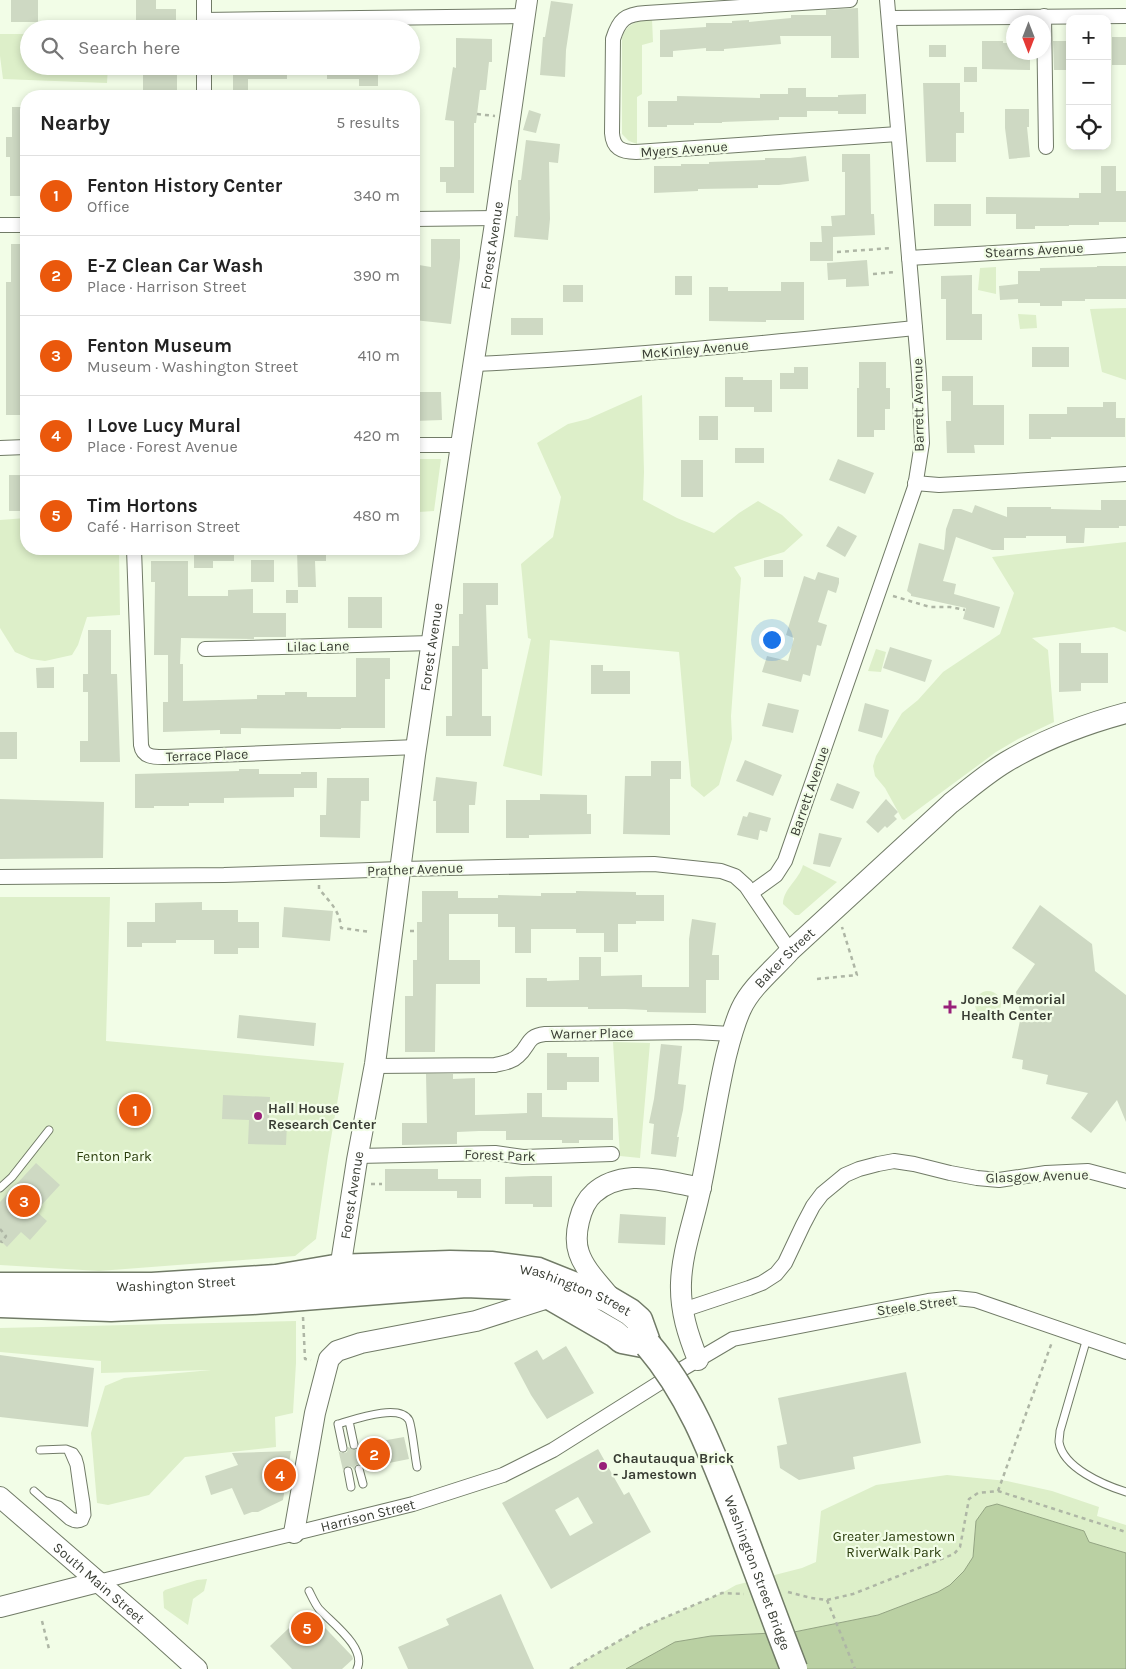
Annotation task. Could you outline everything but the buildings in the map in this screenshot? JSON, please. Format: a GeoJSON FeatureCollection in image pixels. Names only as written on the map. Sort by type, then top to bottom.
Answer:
{"type":"FeatureCollection","features":[{"type":"Feature","properties":{"kind":"highway","name":"Washington Street"},"geometry":{"type":"LineString","coordinates":[[0,1286],[162,1286],[276,1278],[339,1268],[450,1264],[490,1265],[538,1271],[615,1303],[639,1320],[648,1344],[622,1340],[615,1334],[551,1297],[512,1286],[466,1284],[195,1304],[111,1308],[0,1304]]}},
{"type":"Feature","properties":{"kind":"highway","name":"Washington Street Bridge"},"geometry":{"type":"LineString","coordinates":[[648,1344],[664,1363],[688,1402],[711,1450],[794,1669]]}},
{"type":"Feature","properties":{"kind":"street"},"geometry":{"type":"LineString","coordinates":[[204,0],[204,20]]}},
{"type":"Feature","properties":{"kind":"street","name":"Myers Avenue"},"geometry":{"type":"LineString","coordinates":[[850,0],[636,14],[627,17],[615,31],[613,39],[613,139],[615,146],[622,150],[636,152],[898,134]]}},
{"type":"Feature","properties":{"kind":"street","name":"Barrett Avenue"},"geometry":{"type":"LineString","coordinates":[[751,893],[776,875],[785,861],[915,483],[922,443],[920,374],[888,0]]}},
{"type":"Feature","properties":{"kind":"street"},"geometry":{"type":"LineString","coordinates":[[284,20],[526,8]]}},
{"type":"Feature","properties":{"kind":"street","name":"Forest Avenue"},"geometry":{"type":"LineString","coordinates":[[338,1294],[339,1268],[344,1250],[374,1066],[416,747],[526,8]]}},
{"type":"Feature","properties":{"kind":"street"},"geometry":{"type":"LineString","coordinates":[[889,18],[1006,16]]}},
{"type":"Feature","properties":{"kind":"street"},"geometry":{"type":"LineString","coordinates":[[1051,16],[1126,16]]}},
{"type":"Feature","properties":{"kind":"street"},"geometry":{"type":"LineString","coordinates":[[1045,60],[1046,147]]}},
{"type":"Feature","properties":{"kind":"street"},"geometry":{"type":"LineString","coordinates":[[204,75],[204,90]]}},
{"type":"Feature","properties":{"kind":"street"},"geometry":{"type":"LineString","coordinates":[[420,219],[496,218]]}},
{"type":"Feature","properties":{"kind":"street"},"geometry":{"type":"LineString","coordinates":[[0,225],[20,225]]}},
{"type":"Feature","properties":{"kind":"street","name":"Stearns Avenue"},"geometry":{"type":"LineString","coordinates":[[910,265],[942,256],[1126,245]]}},
{"type":"Feature","properties":{"kind":"street","name":"McKinley Avenue"},"geometry":{"type":"LineString","coordinates":[[474,364],[607,357],[754,345],[915,328]]}},
{"type":"Feature","properties":{"kind":"street"},"geometry":{"type":"LineString","coordinates":[[420,445],[461,445]]}},
{"type":"Feature","properties":{"kind":"street"},"geometry":{"type":"LineString","coordinates":[[0,448],[20,447]]}},
{"type":"Feature","properties":{"kind":"street"},"geometry":{"type":"LineString","coordinates":[[915,483],[996,482],[1126,474]]}},
{"type":"Feature","properties":{"kind":"street","name":"Terrace Place"},"geometry":{"type":"LineString","coordinates":[[134,555],[141,745],[145,755],[150,757],[166,757],[416,747]]}},
{"type":"Feature","properties":{"kind":"street","name":"Lilac Lane"},"geometry":{"type":"LineString","coordinates":[[205,649],[432,643]]}},
{"type":"Feature","properties":{"kind":"street","name":"Baker Street"},"geometry":{"type":"LineString","coordinates":[[703,1358],[689,1339],[683,1318],[681,1282],[690,1231],[701,1188],[721,1078],[732,1034],[742,1007],[765,977],[790,951],[951,803],[978,781],[1031,748],[1096,721],[1126,713]]}},
{"type":"Feature","properties":{"kind":"street","name":"Prather Avenue"},"geometry":{"type":"LineString","coordinates":[[0,877],[224,875],[654,864],[721,871],[735,876],[746,886],[790,951]]}},
{"type":"Feature","properties":{"kind":"street","name":"Warner Place"},"geometry":{"type":"LineString","coordinates":[[374,1066],[495,1065],[508,1062],[517,1057],[531,1039],[545,1034],[694,1032],[732,1034]]}},
{"type":"Feature","properties":{"kind":"street","name":"Forest Park"},"geometry":{"type":"LineString","coordinates":[[358,1156],[495,1153],[534,1157],[612,1154]]}},
{"type":"Feature","properties":{"kind":"street","name":"Glasgow Avenue"},"geometry":{"type":"LineString","coordinates":[[682,1310],[749,1288],[762,1283],[776,1274],[785,1263],[813,1206],[822,1194],[844,1175],[859,1169],[894,1162],[914,1164],[976,1178],[999,1180],[1046,1173],[1088,1171],[1126,1181]]}},
{"type":"Feature","properties":{"kind":"street"},"geometry":{"type":"LineString","coordinates":[[615,1303],[585,1265],[578,1249],[578,1220],[592,1194],[620,1180],[640,1178],[701,1188]]}},
{"type":"Feature","properties":{"kind":"street"},"geometry":{"type":"LineString","coordinates":[[294,1533],[315,1413],[329,1359],[337,1351],[361,1343],[476,1320],[551,1297]]}},
{"type":"Feature","properties":{"kind":"street","name":"Steele Street"},"geometry":{"type":"LineString","coordinates":[[703,1358],[733,1339],[928,1301],[956,1298],[975,1300],[1126,1352]]}},
{"type":"Feature","properties":{"kind":"street","name":"Harrison Street"},"geometry":{"type":"LineString","coordinates":[[0,1608],[413,1504],[503,1475],[553,1450],[672,1375],[703,1358]]}},
{"type":"Feature","properties":{"kind":"street","name":"South Main Street"},"geometry":{"type":"LineString","coordinates":[[0,1497],[148,1624],[197,1669]]}},
{"type":"Feature","properties":{"kind":"lane"},"geometry":{"type":"LineString","coordinates":[[0,1188],[12,1177],[49,1130]]}},
{"type":"Feature","properties":{"kind":"lane"},"geometry":{"type":"LineString","coordinates":[[1088,1338],[1060,1430],[1059,1444],[1071,1463],[1095,1479],[1126,1492]]}},
{"type":"Feature","properties":{"kind":"lane"},"geometry":{"type":"LineString","coordinates":[[343,1448],[338,1424],[386,1412],[403,1415],[409,1421],[417,1467]]}},
{"type":"Feature","properties":{"kind":"lane"},"geometry":{"type":"LineString","coordinates":[[349,1421],[354,1445]]}},
{"type":"Feature","properties":{"kind":"lane"},"geometry":{"type":"LineString","coordinates":[[34,1491],[72,1524],[84,1522],[87,1515],[80,1465],[74,1452],[66,1449],[40,1450]]}},
{"type":"Feature","properties":{"kind":"lane"},"geometry":{"type":"LineString","coordinates":[[359,1469],[363,1484]]}},
{"type":"Feature","properties":{"kind":"lane"},"geometry":{"type":"LineString","coordinates":[[348,1471],[351,1487]]}},
{"type":"Feature","properties":{"kind":"lane"},"geometry":{"type":"LineString","coordinates":[[309,1591],[318,1607],[354,1645],[359,1654],[359,1667],[357,1669]]}},
{"type":"Feature","properties":{"kind":"path"},"geometry":{"type":"LineString","coordinates":[[477,114],[496,116]]}},
{"type":"Feature","properties":{"kind":"path"},"geometry":{"type":"LineString","coordinates":[[837,252],[892,248]]}},
{"type":"Feature","properties":{"kind":"path"},"geometry":{"type":"LineString","coordinates":[[873,274],[910,265]]}},
{"type":"Feature","properties":{"kind":"path"},"geometry":{"type":"LineString","coordinates":[[892,595],[930,607],[950,607],[965,610]]}},
{"type":"Feature","properties":{"kind":"path"},"geometry":{"type":"LineString","coordinates":[[319,885],[319,889],[340,914],[341,928],[372,932]]}},
{"type":"Feature","properties":{"kind":"path"},"geometry":{"type":"LineString","coordinates":[[817,979],[857,975],[840,923]]}},
{"type":"Feature","properties":{"kind":"path"},"geometry":{"type":"LineString","coordinates":[[0,1229],[6,1236],[2,1242],[0,1240]]}},
{"type":"Feature","properties":{"kind":"path"},"geometry":{"type":"LineString","coordinates":[[303,1316],[305,1358]]}},
{"type":"Feature","properties":{"kind":"path"},"geometry":{"type":"LineString","coordinates":[[998,1491],[1057,1327]]}},
{"type":"Feature","properties":{"kind":"path"},"geometry":{"type":"LineString","coordinates":[[784,1591],[827,1600],[853,1594],[954,1554],[960,1548],[969,1499],[978,1493],[998,1491],[1126,1532]]}},
{"type":"Feature","properties":{"kind":"path"},"geometry":{"type":"LineString","coordinates":[[570,1669],[643,1627],[722,1593],[741,1595]]}},
{"type":"Feature","properties":{"kind":"path"},"geometry":{"type":"LineString","coordinates":[[827,1600],[855,1669]]}},
{"type":"Feature","properties":{"kind":"path"},"geometry":{"type":"LineString","coordinates":[[42,1622],[49,1649]]}},
{"type":"Feature","properties":{"kind":"green space"},"geometry":{"type":"Polygon","coordinates":[[[652,19],[653,42],[642,45],[642,94],[637,97],[637,144],[629,141],[622,134],[622,38],[627,29],[633,24],[652,19]]]}},
{"type":"Feature","properties":{"kind":"green space"},"geometry":{"type":"Polygon","coordinates":[[[0,34],[20,34],[20,75],[107,75],[107,83],[3,79],[0,34]]]}},
{"type":"Feature","properties":{"kind":"green space"},"geometry":{"type":"Polygon","coordinates":[[[996,267],[996,294],[978,290],[980,268],[996,267]]]}},
{"type":"Feature","properties":{"kind":"green space"},"geometry":{"type":"Polygon","coordinates":[[[1126,308],[1126,380],[1102,372],[1090,309],[1126,308]]]}},
{"type":"Feature","properties":{"kind":"green space"},"geometry":{"type":"Polygon","coordinates":[[[1018,314],[1036,315],[1037,328],[1020,329],[1018,314]]]}},
{"type":"Feature","properties":{"kind":"green space"},"geometry":{"type":"Polygon","coordinates":[[[642,395],[643,500],[677,518],[714,533],[758,501],[782,515],[803,535],[784,552],[734,567],[741,578],[731,716],[732,739],[719,785],[704,797],[691,786],[679,652],[550,640],[542,776],[503,766],[531,639],[528,638],[521,564],[553,537],[561,497],[537,443],[568,424],[588,419],[642,395]]]}},
{"type":"Feature","properties":{"kind":"green space"},"geometry":{"type":"Polygon","coordinates":[[[420,459],[441,459],[434,511],[420,512],[420,459]]]}},
{"type":"Feature","properties":{"kind":"green space"},"geometry":{"type":"Polygon","coordinates":[[[20,518],[20,555],[119,555],[120,615],[87,617],[78,645],[72,655],[45,661],[31,659],[15,652],[0,628],[0,520],[20,518]]]}},
{"type":"Feature","properties":{"kind":"green space"},"geometry":{"type":"Polygon","coordinates":[[[1126,542],[1126,632],[1114,627],[1032,638],[1048,650],[1054,722],[996,752],[904,820],[902,819],[885,788],[875,776],[873,766],[876,756],[902,713],[918,700],[943,672],[1000,634],[1014,593],[992,557],[1126,542]]]}},
{"type":"Feature","properties":{"kind":"green space"},"geometry":{"type":"Polygon","coordinates":[[[876,649],[886,652],[881,672],[868,671],[876,649]]]}},
{"type":"Feature","properties":{"kind":"green space"},"geometry":{"type":"Polygon","coordinates":[[[803,865],[837,882],[799,915],[795,915],[783,904],[788,889],[803,865]]]}},
{"type":"Feature","properties":{"kind":"green space","name":"Fenton Park"},"geometry":{"type":"Polygon","coordinates":[[[0,897],[110,897],[106,1041],[344,1063],[316,1239],[295,1256],[99,1271],[0,1265],[0,897]]]}},
{"type":"Feature","properties":{"kind":"green space"},"geometry":{"type":"Polygon","coordinates":[[[988,991],[997,995],[1001,1004],[997,1013],[988,1017],[979,1013],[975,1004],[979,995],[988,991]]]}},
{"type":"Feature","properties":{"kind":"green space"},"geometry":{"type":"Polygon","coordinates":[[[613,1042],[650,1043],[640,1158],[620,1156],[613,1042]]]}},
{"type":"Feature","properties":{"kind":"green space"},"geometry":{"type":"Polygon","coordinates":[[[296,1321],[293,1413],[275,1417],[276,1447],[185,1457],[149,1495],[108,1505],[97,1503],[91,1433],[105,1386],[124,1378],[211,1370],[101,1373],[101,1361],[0,1352],[0,1328],[296,1321]]]}},
{"type":"Feature","properties":{"kind":"green space","name":"Greater Jamestown RiverWalk Park"},"geometry":{"type":"Polygon","coordinates":[[[947,1475],[1007,1481],[1052,1491],[1099,1507],[1097,1516],[1126,1525],[1126,1553],[1089,1542],[1084,1531],[997,1504],[986,1507],[976,1521],[973,1557],[964,1571],[950,1585],[938,1592],[878,1615],[794,1632],[711,1636],[675,1642],[626,1669],[570,1669],[643,1627],[722,1593],[736,1585],[802,1568],[816,1562],[821,1511],[876,1485],[947,1475]]]}},
{"type":"Feature","properties":{"kind":"green space"},"geometry":{"type":"Polygon","coordinates":[[[207,1579],[204,1591],[193,1599],[188,1625],[164,1608],[163,1592],[165,1590],[197,1580],[207,1579]]]}},
{"type":"Feature","properties":{"kind":"shaded area"},"geometry":{"type":"Polygon","coordinates":[[[997,1504],[1084,1531],[1089,1542],[1126,1553],[1126,1669],[626,1669],[675,1642],[711,1636],[794,1632],[878,1615],[938,1592],[950,1585],[964,1571],[973,1557],[976,1521],[986,1507],[997,1504]]]}},
{"type":"Feature","properties":{"kind":"place","name":"Jones Memorial Health Center"},"geometry":{"type":"Point","coordinates":[950,1007]}},
{"type":"Feature","properties":{"kind":"place","name":"Fenton History Center"},"geometry":{"type":"Point","coordinates":[135,1110]}},
{"type":"Feature","properties":{"kind":"place","name":"Hall House Research Center"},"geometry":{"type":"Point","coordinates":[258,1116]}},
{"type":"Feature","properties":{"kind":"place","name":"Fenton Museum"},"geometry":{"type":"Point","coordinates":[24,1201]}},
{"type":"Feature","properties":{"kind":"place","name":"E-Z Clean Car Wash"},"geometry":{"type":"Point","coordinates":[374,1454]}},
{"type":"Feature","properties":{"kind":"place","name":"Chautauqua Brick - Jamestown"},"geometry":{"type":"Point","coordinates":[603,1466]}},
{"type":"Feature","properties":{"kind":"place","name":"I Love Lucy Mural"},"geometry":{"type":"Point","coordinates":[280,1475]}},
{"type":"Feature","properties":{"kind":"place","name":"Tim Hortons"},"geometry":{"type":"Point","coordinates":[307,1628]}}]}
